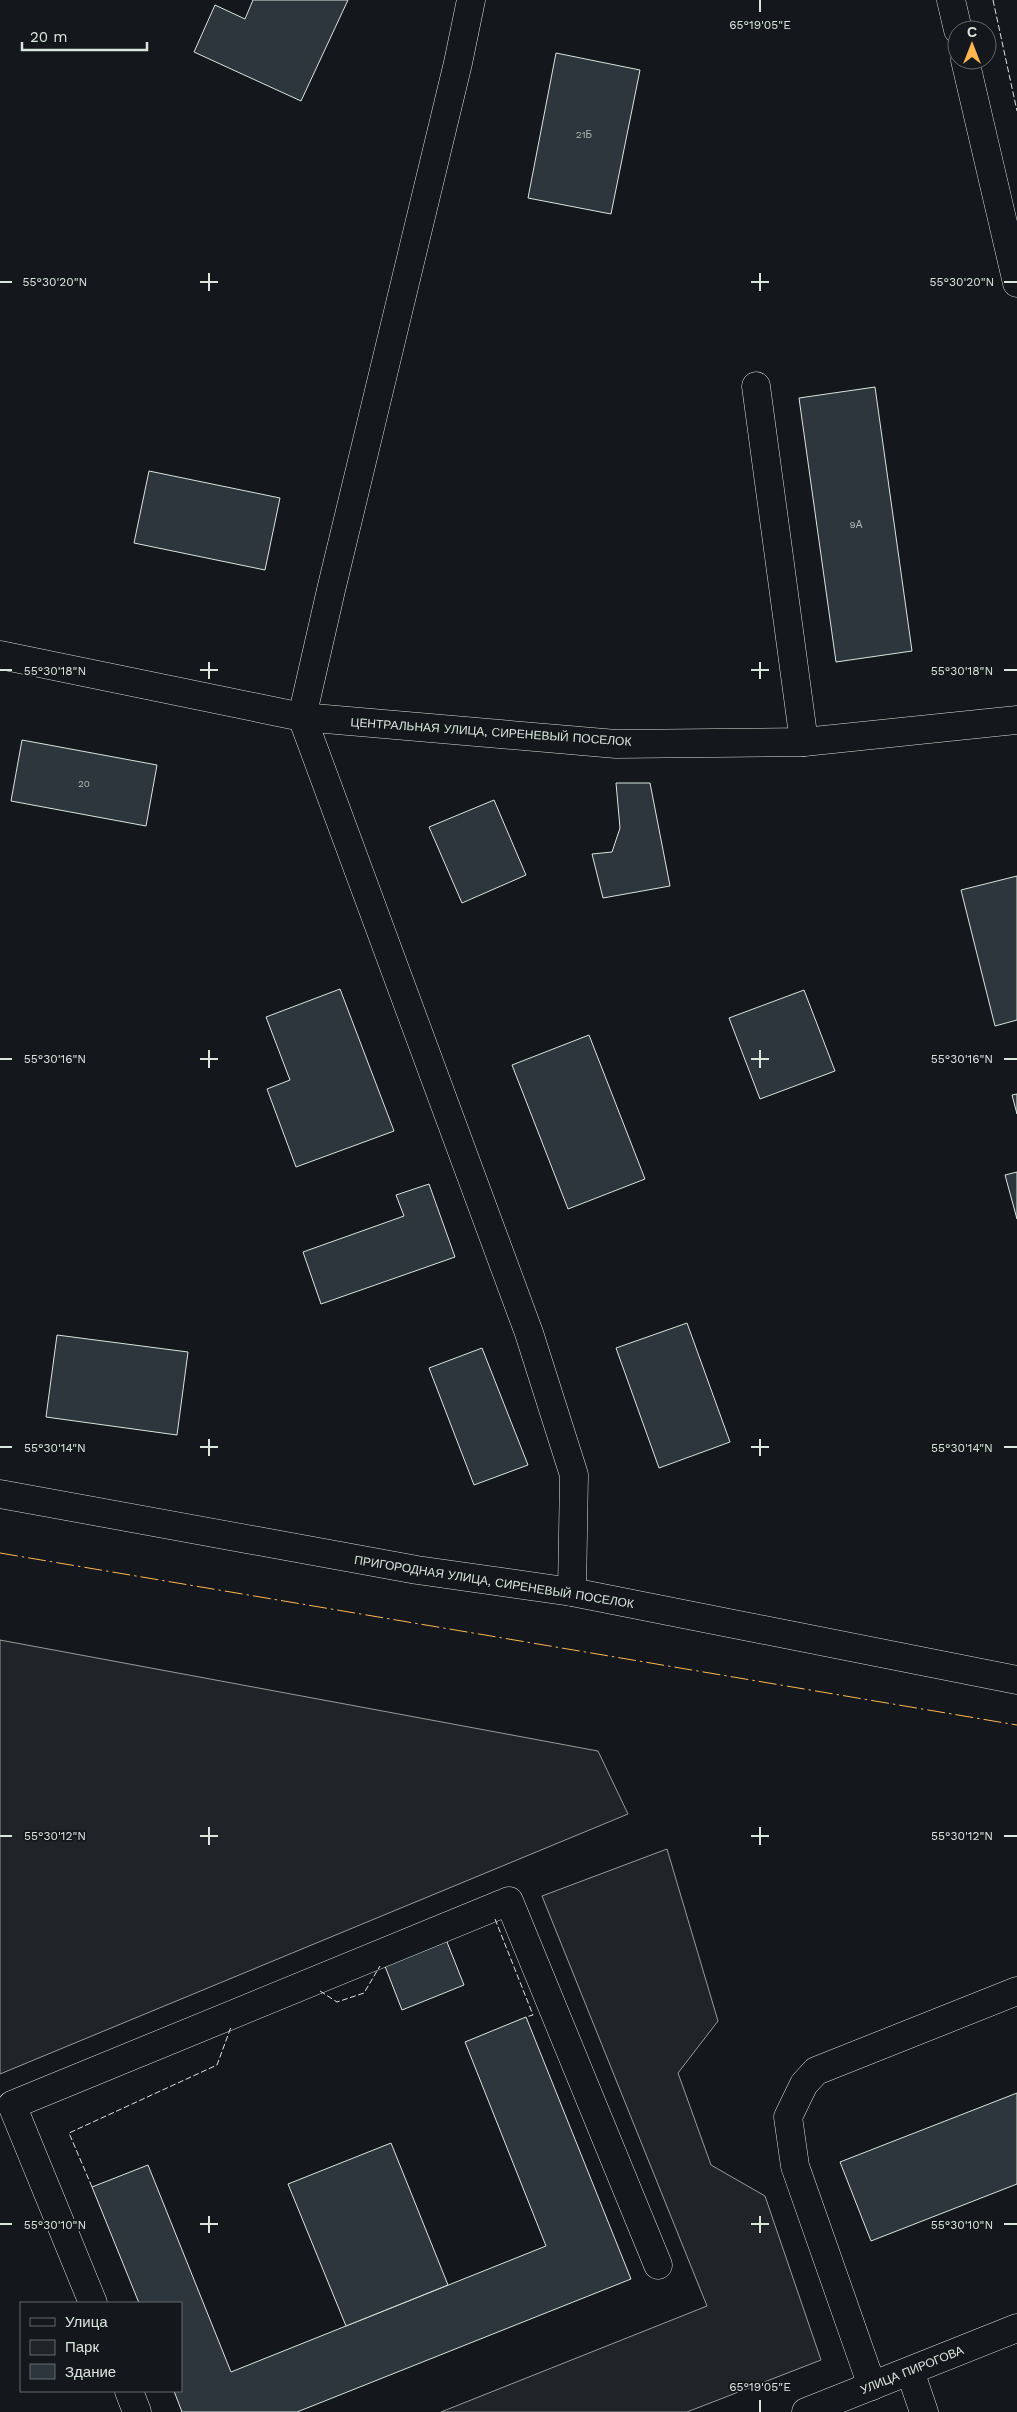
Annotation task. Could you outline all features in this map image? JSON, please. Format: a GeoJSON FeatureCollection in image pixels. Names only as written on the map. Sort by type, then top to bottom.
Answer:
{"type":"FeatureCollection","features":[{"type":"Feature","properties":{"kind":"street"},"geometry":{"type":"LineString","coordinates":[[471,0],[458,63],[333,580],[302,717],[529,1333],[574,1475],[572,1592]]}},
{"type":"Feature","properties":{"kind":"street"},"geometry":{"type":"LineString","coordinates":[[951,0],[956,20]]}},
{"type":"Feature","properties":{"kind":"street"},"geometry":{"type":"LineString","coordinates":[[967,70],[1017,283]]}},
{"type":"Feature","properties":{"kind":"street"},"geometry":{"type":"LineString","coordinates":[[756,386],[804,742]]}},
{"type":"Feature","properties":{"kind":"street","name":"ЦЕНТРАЛЬНАЯ УЛИЦА, СИРЕНЕВЫЙ ПОСЕЛОК"},"geometry":{"type":"LineString","coordinates":[[0,655],[302,717],[616,744],[804,742],[1017,720]]}},
{"type":"Feature","properties":{"kind":"street","name":"ПРИГОРОДНАЯ УЛИЦА, СИРЕНЕВЫЙ ПОСЕЛОК"},"geometry":{"type":"LineString","coordinates":[[0,1494],[418,1570],[572,1592],[1017,1680]]}},
{"type":"Feature","properties":{"kind":"street"},"geometry":{"type":"LineString","coordinates":[[93,2302],[12,2105],[509,1901],[658,2266]]}},
{"type":"Feature","properties":{"kind":"street"},"geometry":{"type":"LineString","coordinates":[[872,2386],[794,2166],[788,2116],[804,2084],[816,2071],[1017,1991]]}},
{"type":"Feature","properties":{"kind":"street","name":"УЛИЦА ПИРОГОВА"},"geometry":{"type":"LineString","coordinates":[[806,2412],[1017,2328]]}},
{"type":"Feature","properties":{"kind":"street"},"geometry":{"type":"LineString","coordinates":[[910,2371],[924,2412]]}},
{"type":"Feature","properties":{"kind":"street"},"geometry":{"type":"LineString","coordinates":[[129,2392],[137,2412]]}},
{"type":"Feature","properties":{"kind":"green space"},"geometry":{"type":"Polygon","coordinates":[[[0,1640],[598,1751],[628,1814],[0,2074],[0,1640]]]}},
{"type":"Feature","properties":{"kind":"green space"},"geometry":{"type":"Polygon","coordinates":[[[667,1849],[718,2021],[678,2073],[711,2165],[765,2196],[821,2360],[687,2412],[441,2412],[707,2306],[542,1896],[667,1849]]]}},
{"type":"Feature","properties":{"kind":"building"},"geometry":{"type":"Polygon","coordinates":[[[253,0],[348,0],[301,101],[194,52],[215,5],[245,19],[253,0]]]}},
{"type":"Feature","properties":{"kind":"building"},"geometry":{"type":"Polygon","coordinates":[[[556,53],[640,70],[611,214],[528,198],[556,53]]]}},
{"type":"Feature","properties":{"kind":"building"},"geometry":{"type":"Polygon","coordinates":[[[875,387],[912,651],[836,662],[799,398],[875,387]]]}},
{"type":"Feature","properties":{"kind":"building"},"geometry":{"type":"Polygon","coordinates":[[[149,471],[280,498],[265,570],[134,543],[149,471]]]}},
{"type":"Feature","properties":{"kind":"building"},"geometry":{"type":"Polygon","coordinates":[[[22,740],[157,765],[146,826],[11,801],[22,740]]]}},
{"type":"Feature","properties":{"kind":"building"},"geometry":{"type":"Polygon","coordinates":[[[616,783],[650,783],[670,886],[603,898],[592,854],[612,852],[620,828],[616,783]]]}},
{"type":"Feature","properties":{"kind":"building"},"geometry":{"type":"Polygon","coordinates":[[[494,800],[526,875],[462,903],[429,827],[494,800]]]}},
{"type":"Feature","properties":{"kind":"building"},"geometry":{"type":"Polygon","coordinates":[[[1017,876],[1017,1020],[995,1026],[961,890],[1017,876]]]}},
{"type":"Feature","properties":{"kind":"building"},"geometry":{"type":"Polygon","coordinates":[[[340,989],[394,1131],[296,1167],[267,1089],[290,1080],[266,1017],[340,989]]]}},
{"type":"Feature","properties":{"kind":"building"},"geometry":{"type":"Polygon","coordinates":[[[804,990],[835,1071],[760,1099],[729,1018],[804,990]]]}},
{"type":"Feature","properties":{"kind":"building"},"geometry":{"type":"Polygon","coordinates":[[[589,1035],[645,1179],[568,1209],[512,1065],[589,1035]]]}},
{"type":"Feature","properties":{"kind":"building"},"geometry":{"type":"Polygon","coordinates":[[[1017,1094],[1017,1114],[1012,1095],[1017,1094]]]}},
{"type":"Feature","properties":{"kind":"building"},"geometry":{"type":"Polygon","coordinates":[[[1017,1172],[1017,1219],[1005,1175],[1017,1172]]]}},
{"type":"Feature","properties":{"kind":"building"},"geometry":{"type":"Polygon","coordinates":[[[429,1184],[455,1257],[321,1304],[303,1252],[404,1216],[396,1195],[429,1184]]]}},
{"type":"Feature","properties":{"kind":"building"},"geometry":{"type":"Polygon","coordinates":[[[687,1323],[730,1442],[659,1468],[616,1348],[687,1323]]]}},
{"type":"Feature","properties":{"kind":"building"},"geometry":{"type":"Polygon","coordinates":[[[57,1335],[188,1352],[177,1435],[46,1417],[57,1335]]]}},
{"type":"Feature","properties":{"kind":"building"},"geometry":{"type":"Polygon","coordinates":[[[482,1348],[528,1465],[474,1485],[429,1368],[482,1348]]]}},
{"type":"Feature","properties":{"kind":"building"},"geometry":{"type":"Polygon","coordinates":[[[445,1937],[464,1985],[402,2010],[383,1961],[445,1937]]]}},
{"type":"Feature","properties":{"kind":"building"},"geometry":{"type":"Polygon","coordinates":[[[526,2017],[631,2279],[297,2412],[182,2412],[174,2392],[182,2392],[182,2302],[139,2302],[92,2187],[148,2165],[231,2372],[546,2246],[465,2042],[526,2017]]]}},
{"type":"Feature","properties":{"kind":"building"},"geometry":{"type":"Polygon","coordinates":[[[1017,2093],[1017,2184],[871,2241],[840,2162],[1017,2093]]]}},
{"type":"Feature","properties":{"kind":"building"},"geometry":{"type":"Polygon","coordinates":[[[391,2143],[448,2285],[346,2326],[288,2184],[391,2143]]]}},
{"type":"Feature","properties":{"kind":"fence"},"geometry":{"type":"LineString","coordinates":[[993,0],[1017,111]]}},
{"type":"Feature","properties":{"kind":"fence"},"geometry":{"type":"LineString","coordinates":[[495,1919],[533,2015],[526,2017]]}},
{"type":"Feature","properties":{"kind":"fence"},"geometry":{"type":"LineString","coordinates":[[320,1991],[337,2002],[364,1993],[380,1966]]}},
{"type":"Feature","properties":{"kind":"fence"},"geometry":{"type":"LineString","coordinates":[[92,2187],[69,2133],[217,2065],[231,2027]]}},
{"type":"Feature","properties":{"kind":"power"},"geometry":{"type":"LineString","coordinates":[[0,1553],[1017,1725]]}}]}
